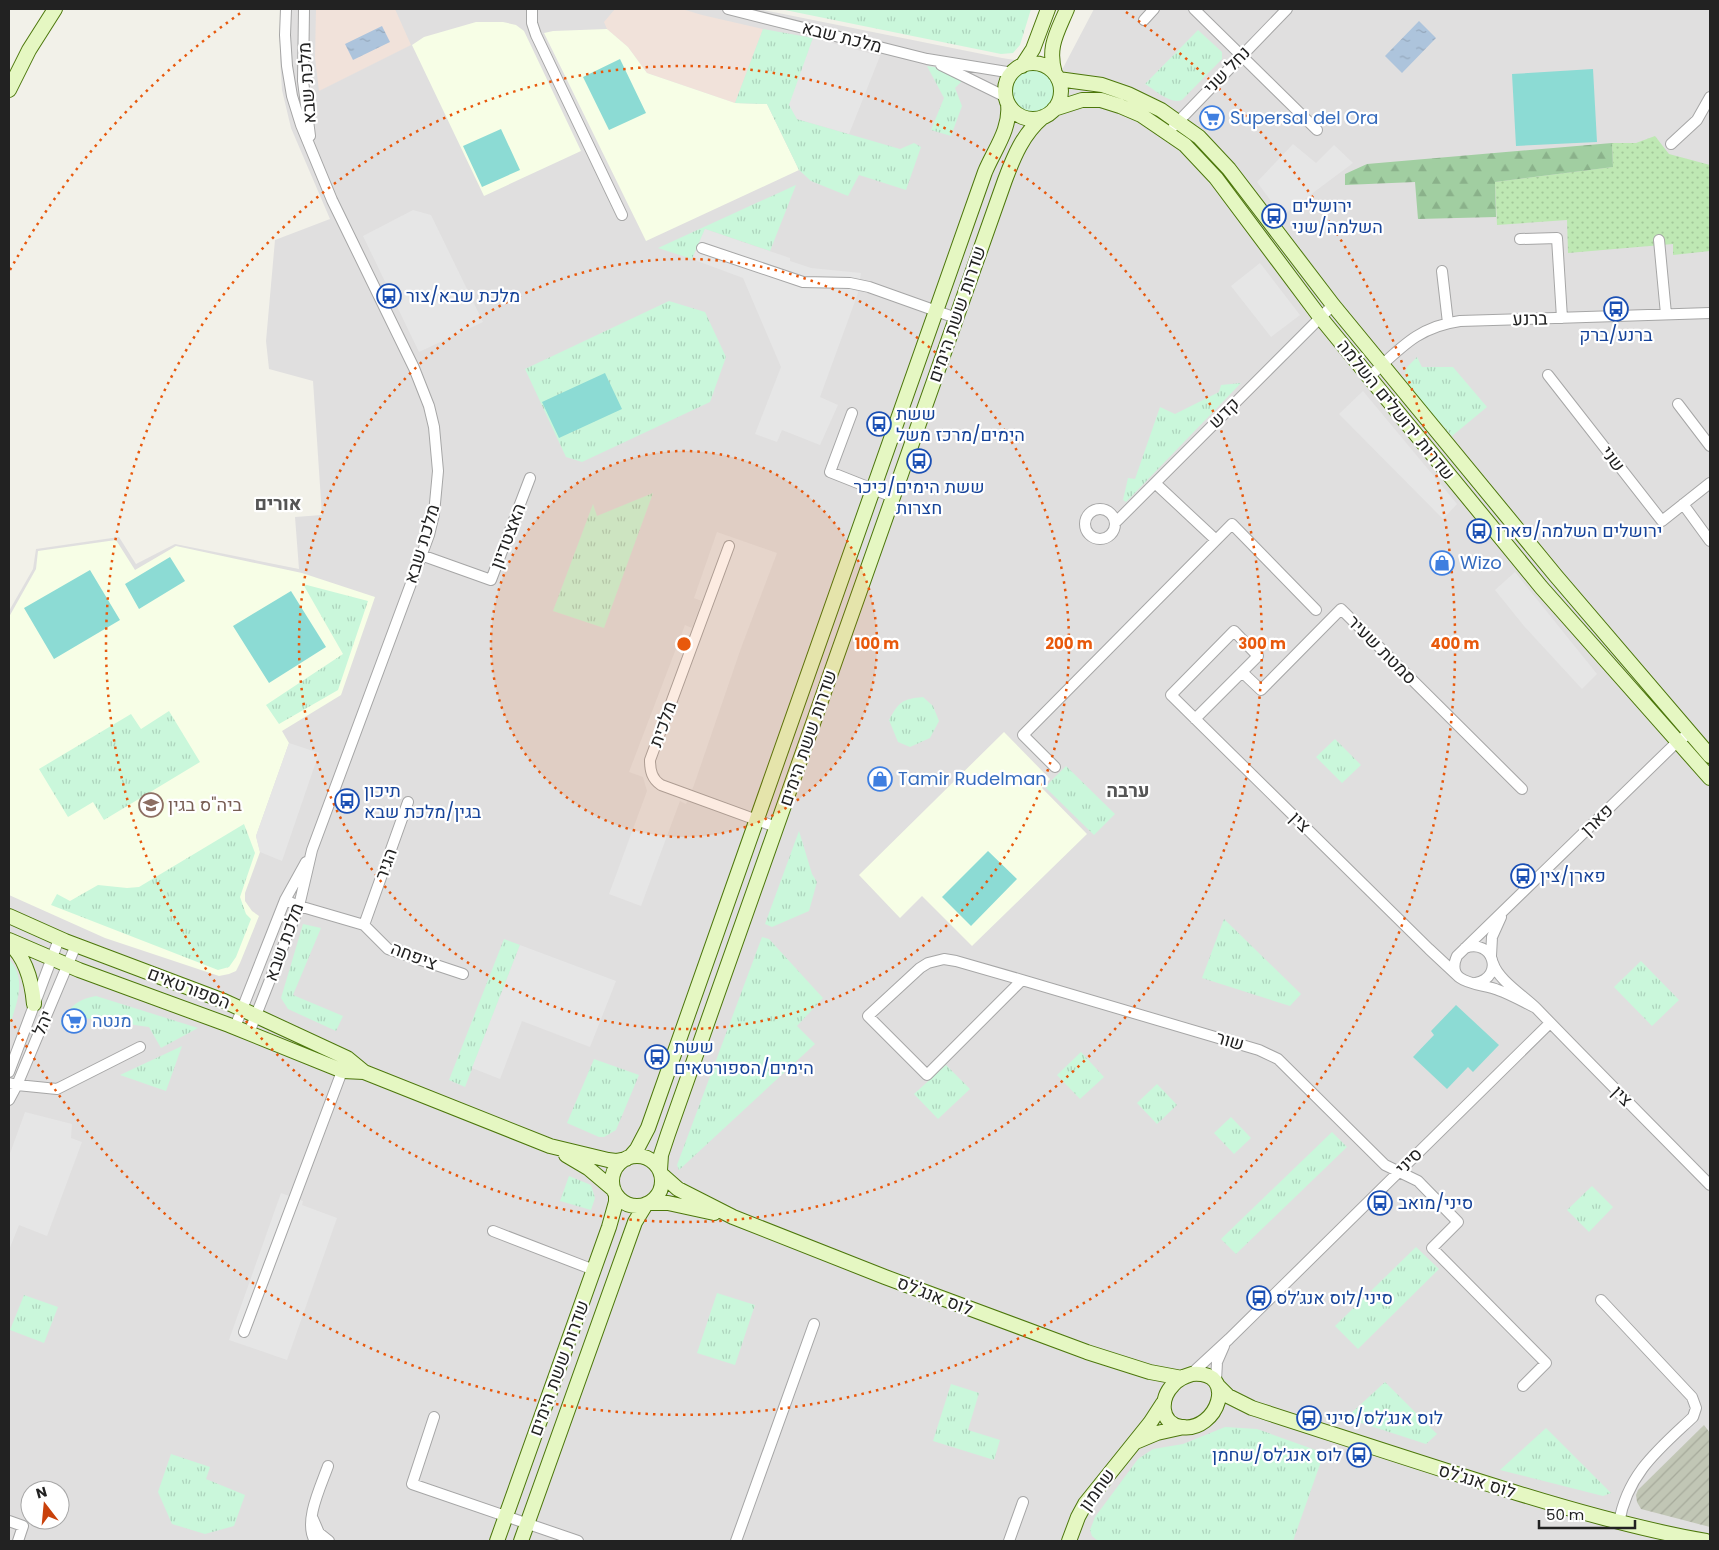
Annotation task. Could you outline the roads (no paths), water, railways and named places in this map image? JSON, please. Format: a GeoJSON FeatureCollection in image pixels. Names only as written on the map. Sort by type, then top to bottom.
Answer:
{"type":"FeatureCollection","features":[{"type":"Feature","properties":{"kind":"street"},"geometry":{"type":"LineString","coordinates":[[9,90],[29,50],[54,9]]}},
{"type":"Feature","properties":{"kind":"street","name":"מלכת שבא"},"geometry":{"type":"LineString","coordinates":[[250,1033],[299,906],[312,850],[422,555],[434,514],[437,485],[437,448],[429,406],[414,368],[336,207],[296,110],[289,81],[286,51],[286,9]]}},
{"type":"Feature","properties":{"kind":"street","name":"מלכת שבא"},"geometry":{"type":"LineString","coordinates":[[304,9],[304,92],[315,156]]}},
{"type":"Feature","properties":{"kind":"street"},"geometry":{"type":"LineString","coordinates":[[532,9],[532,23],[536,35],[622,216]]}},
{"type":"Feature","properties":{"kind":"street","name":"מלכת שבא"},"geometry":{"type":"LineString","coordinates":[[728,9],[927,59],[1017,70]]}},
{"type":"Feature","properties":{"kind":"street"},"geometry":{"type":"LineString","coordinates":[[1047,10],[1033,49],[1006,83],[1007,101],[1015,113],[1024,118],[1035,119],[1049,113],[1061,95],[1051,59],[1052,47],[1067,9]]}},
{"type":"Feature","properties":{"kind":"street"},"geometry":{"type":"LineString","coordinates":[[1144,20],[1154,9]]}},
{"type":"Feature","properties":{"kind":"street"},"geometry":{"type":"LineString","coordinates":[[1194,9],[1317,130]]}},
{"type":"Feature","properties":{"kind":"street","name":"נחל שני"},"geometry":{"type":"LineString","coordinates":[[1168,133],[1287,9]]}},
{"type":"Feature","properties":{"kind":"street","name":"מלכת שבא"},"geometry":{"type":"LineString","coordinates":[[927,59],[1007,101]]}},
{"type":"Feature","properties":{"kind":"street"},"geometry":{"type":"LineString","coordinates":[[1017,70],[1031,64],[1042,65],[1056,76]]}},
{"type":"Feature","properties":{"kind":"street","name":"שדרות ירושלים השלמה"},"geometry":{"type":"LineString","coordinates":[[1056,76],[1102,85],[1119,91],[1160,110],[1199,137],[1229,169],[1333,305],[1556,576],[1710,756]]}},
{"type":"Feature","properties":{"kind":"street"},"geometry":{"type":"LineString","coordinates":[[1671,144],[1697,120],[1710,97]]}},
{"type":"Feature","properties":{"kind":"street","name":"שדרות ירושלים השלמה"},"geometry":{"type":"LineString","coordinates":[[1049,113],[1082,100],[1101,100],[1141,115],[1185,145],[1216,178],[1320,317],[1541,587],[1710,778]]}},
{"type":"Feature","properties":{"kind":"street","name":"שדרות ששת הימים"},"geometry":{"type":"LineString","coordinates":[[628,1158],[637,1149],[648,1128],[985,172],[1007,126],[1010,114],[1007,101]]}},
{"type":"Feature","properties":{"kind":"street","name":"שדרות ששת הימים"},"geometry":{"type":"LineString","coordinates":[[661,1172],[661,1155],[668,1134],[1012,162],[1029,131],[1049,113]]}},
{"type":"Feature","properties":{"kind":"street"},"geometry":{"type":"LineString","coordinates":[[1520,239],[1557,238],[1562,318]]}},
{"type":"Feature","properties":{"kind":"street"},"geometry":{"type":"LineString","coordinates":[[1659,240],[1666,314]]}},
{"type":"Feature","properties":{"kind":"street"},"geometry":{"type":"LineString","coordinates":[[702,248],[794,280],[869,287],[956,318]]}},
{"type":"Feature","properties":{"kind":"street"},"geometry":{"type":"LineString","coordinates":[[1442,271],[1448,323]]}},
{"type":"Feature","properties":{"kind":"street","name":"קדש"},"geometry":{"type":"LineString","coordinates":[[1115,523],[1333,305]]}},
{"type":"Feature","properties":{"kind":"street","name":"ברנע"},"geometry":{"type":"LineString","coordinates":[[1369,377],[1416,335],[1448,323],[1460,321],[1710,313]]}},
{"type":"Feature","properties":{"kind":"street","name":"שני"},"geometry":{"type":"LineString","coordinates":[[1548,375],[1662,521],[1710,483]]}},
{"type":"Feature","properties":{"kind":"street"},"geometry":{"type":"LineString","coordinates":[[1678,404],[1710,446]]}},
{"type":"Feature","properties":{"kind":"street"},"geometry":{"type":"LineString","coordinates":[[852,413],[830,472],[893,497]]}},
{"type":"Feature","properties":{"kind":"street","name":"האצטדיון"},"geometry":{"type":"LineString","coordinates":[[422,555],[491,580],[530,478]]}},
{"type":"Feature","properties":{"kind":"street"},"geometry":{"type":"LineString","coordinates":[[1155,483],[1216,540]]}},
{"type":"Feature","properties":{"kind":"street"},"geometry":{"type":"LineString","coordinates":[[1683,504],[1710,541]]}},
{"type":"Feature","properties":{"kind":"street"},"geometry":{"type":"LineString","coordinates":[[1055,767],[1023,735],[1232,524],[1316,610]]}},
{"type":"Feature","properties":{"kind":"street","name":"מלכית"},"geometry":{"type":"LineString","coordinates":[[729,546],[650,760],[650,767],[655,781],[661,785],[776,827]]}},
{"type":"Feature","properties":{"kind":"street","name":"סמטת שעיר"},"geometry":{"type":"LineString","coordinates":[[1242,672],[1261,690],[1341,609],[1522,789]]}},
{"type":"Feature","properties":{"kind":"street","name":"צין"},"geometry":{"type":"LineString","coordinates":[[1242,672],[1258,656],[1234,631],[1171,695],[1459,977]]}},
{"type":"Feature","properties":{"kind":"street"},"geometry":{"type":"LineString","coordinates":[[1195,719],[1242,672]]}},
{"type":"Feature","properties":{"kind":"street","name":"פארן"},"geometry":{"type":"LineString","coordinates":[[1462,950],[1690,732]]}},
{"type":"Feature","properties":{"kind":"street","name":"הגיר"},"geometry":{"type":"LineString","coordinates":[[364,925],[408,802]]}},
{"type":"Feature","properties":{"kind":"street","name":"מלכת שבא"},"geometry":{"type":"LineString","coordinates":[[235,1027],[285,900],[312,850]]}},
{"type":"Feature","properties":{"kind":"street","name":"ציפחה"},"geometry":{"type":"LineString","coordinates":[[285,900],[364,925],[388,949],[463,974]]}},
{"type":"Feature","properties":{"kind":"street","name":"פארן"},"geometry":{"type":"LineString","coordinates":[[1492,960],[1491,944],[1494,931],[1506,909]]}},
{"type":"Feature","properties":{"kind":"street","name":"הספורטאים"},"geometry":{"type":"LineString","coordinates":[[9,916],[59,939],[242,1009],[345,1064]]}},
{"type":"Feature","properties":{"kind":"street","name":"יהל"},"geometry":{"type":"LineString","coordinates":[[9,1072],[59,939]]}},
{"type":"Feature","properties":{"kind":"street"},"geometry":{"type":"LineString","coordinates":[[9,941],[25,964],[34,1004]]}},
{"type":"Feature","properties":{"kind":"street","name":"הספורטאים"},"geometry":{"type":"LineString","coordinates":[[9,941],[67,966],[250,1033],[345,1064],[550,1146],[608,1160],[616,1161],[628,1158]]}},
{"type":"Feature","properties":{"kind":"street","name":"יהל"},"geometry":{"type":"LineString","coordinates":[[9,1100],[13,1084],[76,945]]}},
{"type":"Feature","properties":{"kind":"street"},"geometry":{"type":"LineString","coordinates":[[1429,949],[1445,954],[1472,946],[1486,950],[1492,960],[1492,971],[1482,982],[1473,984],[1459,977],[1455,970],[1455,963],[1462,950]]}},
{"type":"Feature","properties":{"kind":"street","name":"שור"},"geometry":{"type":"LineString","coordinates":[[1022,980],[927,1075],[868,1016],[915,971],[928,963],[938,960],[956,961],[1022,980],[1269,1053],[1283,1064],[1385,1165],[1418,1181],[1458,1222],[1432,1248],[1546,1363],[1523,1386]]}},
{"type":"Feature","properties":{"kind":"street","name":"צין"},"geometry":{"type":"LineString","coordinates":[[1492,960],[1495,970],[1500,976],[1534,1007],[1710,1185]]}},
{"type":"Feature","properties":{"kind":"street","name":"צין"},"geometry":{"type":"LineString","coordinates":[[1473,984],[1498,989],[1534,1007]]}},
{"type":"Feature","properties":{"kind":"street","name":"סיני"},"geometry":{"type":"LineString","coordinates":[[1186,1376],[1226,1341],[1550,1023]]}},
{"type":"Feature","properties":{"kind":"street"},"geometry":{"type":"LineString","coordinates":[[13,1084],[57,1090],[140,1047]]}},
{"type":"Feature","properties":{"kind":"street"},"geometry":{"type":"LineString","coordinates":[[244,1332],[345,1064]]}},
{"type":"Feature","properties":{"kind":"street","name":"הספורטאים"},"geometry":{"type":"LineString","coordinates":[[550,1146],[588,1168],[615,1192]]}},
{"type":"Feature","properties":{"kind":"street"},"geometry":{"type":"LineString","coordinates":[[640,1156],[650,1159],[661,1172],[661,1189],[656,1197],[648,1203],[639,1206],[621,1200],[615,1192],[612,1183],[618,1165],[628,1158],[640,1156]]}},
{"type":"Feature","properties":{"kind":"street","name":"לוס אנג'לס"},"geometry":{"type":"LineString","coordinates":[[661,1172],[681,1190],[733,1217],[985,1315],[1139,1369],[1186,1376]]}},
{"type":"Feature","properties":{"kind":"street","name":"שדרות ששת הימים"},"geometry":{"type":"LineString","coordinates":[[497,1541],[614,1213],[615,1192]]}},
{"type":"Feature","properties":{"kind":"street","name":"שדרות ששת הימים"},"geometry":{"type":"LineString","coordinates":[[521,1541],[635,1222],[648,1203]]}},
{"type":"Feature","properties":{"kind":"street","name":"לוס אנג'לס"},"geometry":{"type":"LineString","coordinates":[[648,1203],[668,1203],[733,1217]]}},
{"type":"Feature","properties":{"kind":"street"},"geometry":{"type":"LineString","coordinates":[[493,1231],[594,1270]]}},
{"type":"Feature","properties":{"kind":"street"},"geometry":{"type":"LineString","coordinates":[[1601,1300],[1692,1397],[1696,1408],[1693,1416],[1649,1460],[1634,1479],[1623,1502],[1619,1522]]}},
{"type":"Feature","properties":{"kind":"street"},"geometry":{"type":"LineString","coordinates":[[736,1541],[814,1324]]}},
{"type":"Feature","properties":{"kind":"street","name":"סיני"},"geometry":{"type":"LineString","coordinates":[[1217,1384],[1219,1357],[1226,1341]]}},
{"type":"Feature","properties":{"kind":"street","name":"לוס אנג'לס"},"geometry":{"type":"LineString","coordinates":[[1139,1369],[1154,1382],[1164,1400]]}},
{"type":"Feature","properties":{"kind":"street"},"geometry":{"type":"LineString","coordinates":[[1203,1374],[1217,1384],[1219,1400],[1211,1415],[1201,1423],[1185,1427],[1175,1425],[1167,1419],[1163,1410],[1164,1400],[1172,1386],[1186,1376],[1203,1374]]}},
{"type":"Feature","properties":{"kind":"street","name":"לוס אנג'לס"},"geometry":{"type":"LineString","coordinates":[[1217,1384],[1228,1396],[1252,1408],[1472,1480],[1619,1522],[1706,1541]]}},
{"type":"Feature","properties":{"kind":"street","name":"שחמון"},"geometry":{"type":"LineString","coordinates":[[1069,1541],[1076,1520],[1085,1504],[1154,1418],[1164,1400]]}},
{"type":"Feature","properties":{"kind":"street","name":"לוס אנג'לס"},"geometry":{"type":"LineString","coordinates":[[1211,1415],[1230,1409],[1252,1408]]}},
{"type":"Feature","properties":{"kind":"street"},"geometry":{"type":"LineString","coordinates":[[434,1416],[412,1484],[578,1541]]}},
{"type":"Feature","properties":{"kind":"street","name":"שחמון"},"geometry":{"type":"LineString","coordinates":[[1133,1444],[1157,1433],[1185,1427]]}},
{"type":"Feature","properties":{"kind":"street"},"geometry":{"type":"LineString","coordinates":[[315,1541],[310,1530],[312,1514],[328,1466]]}},
{"type":"Feature","properties":{"kind":"street"},"geometry":{"type":"LineString","coordinates":[[1009,1541],[1023,1502]]}},
{"type":"Feature","properties":{"kind":"street"},"geometry":{"type":"LineString","coordinates":[[312,1514],[317,1530],[329,1541]]}},
{"type":"Feature","properties":{"kind":"street"},"geometry":{"type":"LineString","coordinates":[[9,1522],[23,1526],[18,1541]]}},
{"type":"Feature","properties":{"kind":"water"},"geometry":{"type":"Polygon","coordinates":[[[1419,21],[1436,38],[1402,73],[1385,56],[1419,21]]]}},
{"type":"Feature","properties":{"kind":"water"},"geometry":{"type":"Polygon","coordinates":[[[382,26],[390,42],[353,60],[345,44],[382,26]]]}},
{"type":"Feature","properties":{"kind":"place","name":"Supersal del Ora"},"geometry":{"type":"Point","coordinates":[1212,118]}},
{"type":"Feature","properties":{"kind":"place","name":"ירושלים השלמה/שני"},"geometry":{"type":"Point","coordinates":[1274,216]}},
{"type":"Feature","properties":{"kind":"place","name":"מלכת שבא/צור"},"geometry":{"type":"Point","coordinates":[389,296]}},
{"type":"Feature","properties":{"kind":"place","name":"ברנע/ברק"},"geometry":{"type":"Point","coordinates":[1616,309]}},
{"type":"Feature","properties":{"kind":"place","name":"ששת הימים/מרכז משל"},"geometry":{"type":"Point","coordinates":[879,424]}},
{"type":"Feature","properties":{"kind":"place","name":"ששת הימים/כיכר חצרות"},"geometry":{"type":"Point","coordinates":[919,461]}},
{"type":"Feature","properties":{"kind":"place","name":"ירושלים השלמה/פארן"},"geometry":{"type":"Point","coordinates":[1479,531]}},
{"type":"Feature","properties":{"kind":"place","name":"Wizo"},"geometry":{"type":"Point","coordinates":[1442,563]}},
{"type":"Feature","properties":{"kind":"place","name":"Tamir Rudelman"},"geometry":{"type":"Point","coordinates":[880,779]}},
{"type":"Feature","properties":{"kind":"place","name":"תיכון בגין/מלכת שבא"},"geometry":{"type":"Point","coordinates":[347,801]}},
{"type":"Feature","properties":{"kind":"place","name":"ביה\"ס בגין"},"geometry":{"type":"Point","coordinates":[151,805]}},
{"type":"Feature","properties":{"kind":"place","name":"פארן/צין"},"geometry":{"type":"Point","coordinates":[1523,876]}},
{"type":"Feature","properties":{"kind":"place","name":"מנטה"},"geometry":{"type":"Point","coordinates":[74,1021]}},
{"type":"Feature","properties":{"kind":"place","name":"ששת הימים/הספורטאים"},"geometry":{"type":"Point","coordinates":[657,1057]}},
{"type":"Feature","properties":{"kind":"place","name":"סיני/מואב"},"geometry":{"type":"Point","coordinates":[1380,1203]}},
{"type":"Feature","properties":{"kind":"place","name":"סיני/לוס אנג׳לס"},"geometry":{"type":"Point","coordinates":[1259,1298]}},
{"type":"Feature","properties":{"kind":"place","name":"לוס אנג׳לס/סיני"},"geometry":{"type":"Point","coordinates":[1309,1418]}},
{"type":"Feature","properties":{"kind":"place","name":"לוס אנג׳לס/שחמן"},"geometry":{"type":"Point","coordinates":[1359,1455]}},
{"type":"Feature","properties":{"kind":"district","name":"אורים"},"geometry":{"type":"Point","coordinates":[278,503]}},
{"type":"Feature","properties":{"kind":"district","name":"ערבה"},"geometry":{"type":"Point","coordinates":[1128,790]}}]}
